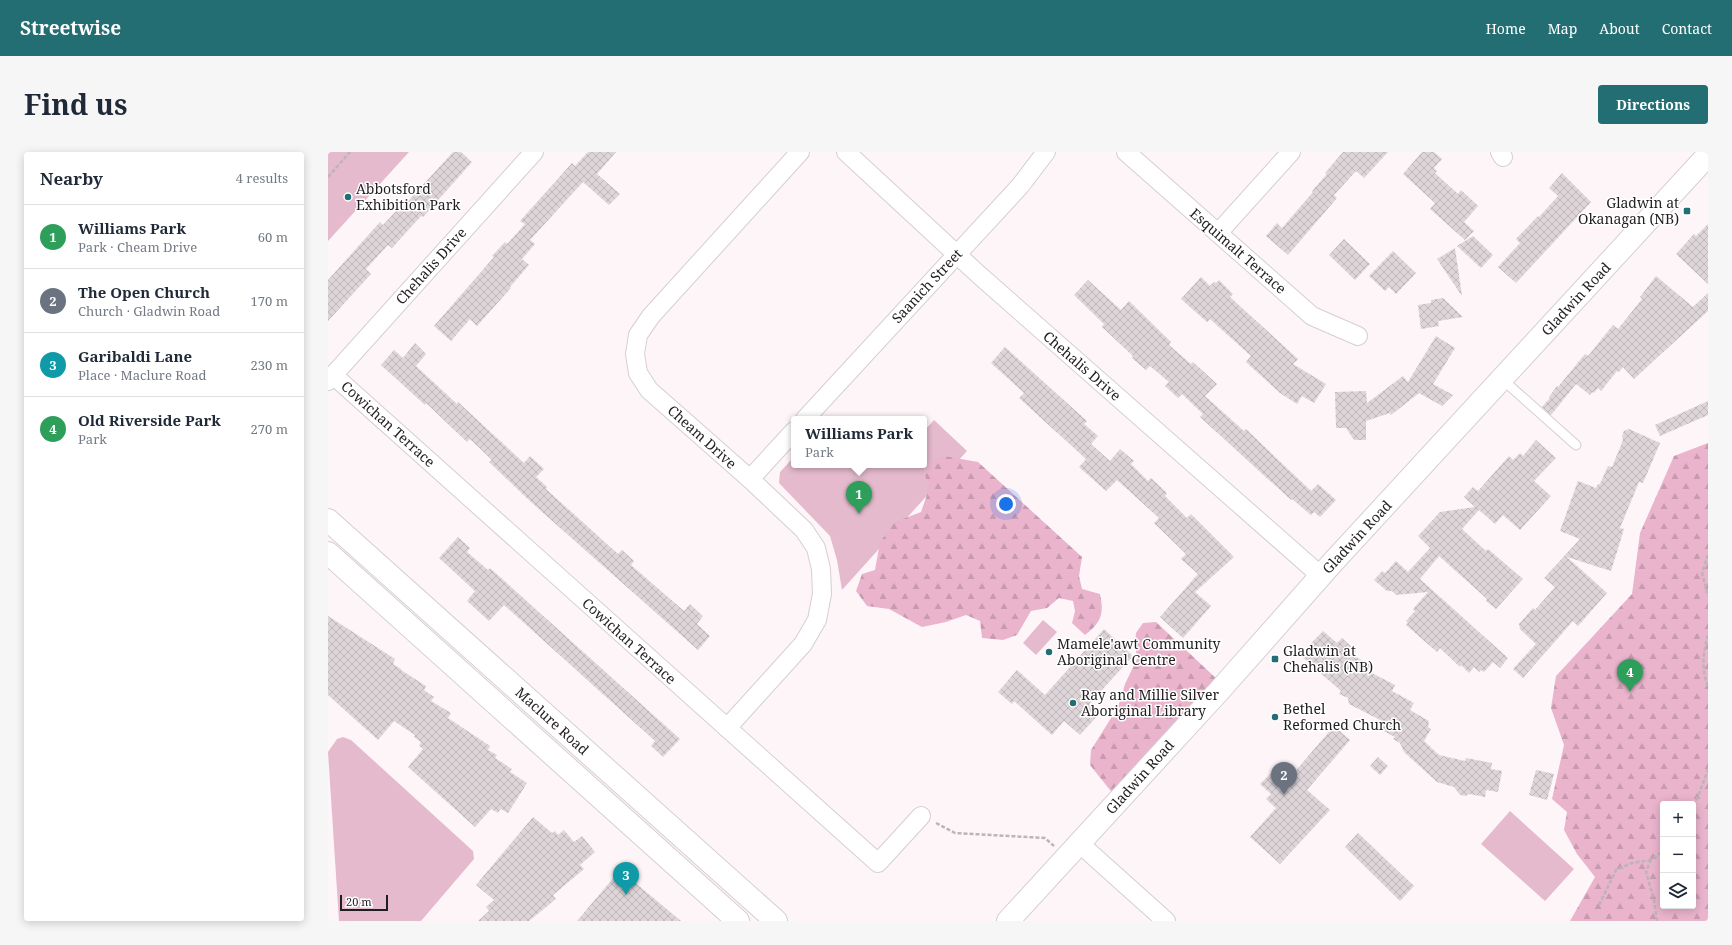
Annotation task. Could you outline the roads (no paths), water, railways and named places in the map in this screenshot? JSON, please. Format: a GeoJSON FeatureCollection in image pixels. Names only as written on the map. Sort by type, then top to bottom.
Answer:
{"type":"FeatureCollection","features":[{"type":"Feature","properties":{"kind":"main road","name":"Gladwin Road"},"geometry":{"type":"LineString","coordinates":[[1008,921],[1219,691],[1321,576],[1708,155]]}},
{"type":"Feature","properties":{"kind":"main road","name":"Maclure Road"},"geometry":{"type":"LineString","coordinates":[[328,520],[776,921]]}},
{"type":"Feature","properties":{"kind":"main road","name":"Maclure Road"},"geometry":{"type":"LineString","coordinates":[[328,553],[738,921]]}},
{"type":"Feature","properties":{"kind":"street","name":"Chehalis Drive"},"geometry":{"type":"LineString","coordinates":[[331,378],[534,152]]}},
{"type":"Feature","properties":{"kind":"street","name":"Cheam Drive"},"geometry":{"type":"LineString","coordinates":[[727,728],[803,644],[817,620],[822,594],[821,569],[816,548],[804,530],[750,479],[649,390],[638,373],[635,354],[638,335],[651,316],[800,152]]}},
{"type":"Feature","properties":{"kind":"street","name":"Chehalis Drive"},"geometry":{"type":"LineString","coordinates":[[846,152],[957,254],[1321,576]]}},
{"type":"Feature","properties":{"kind":"street","name":"Saanich Street"},"geometry":{"type":"LineString","coordinates":[[808,416],[1020,186],[1046,152]]}},
{"type":"Feature","properties":{"kind":"street","name":"Esquimalt Terrace"},"geometry":{"type":"LineString","coordinates":[[1126,152],[1312,316],[1358,336]]}},
{"type":"Feature","properties":{"kind":"street"},"geometry":{"type":"LineString","coordinates":[[1218,233],[1291,152]]}},
{"type":"Feature","properties":{"kind":"street","name":"Cowichan Terrace"},"geometry":{"type":"LineString","coordinates":[[331,378],[878,863],[921,816]]}},
{"type":"Feature","properties":{"kind":"street"},"geometry":{"type":"LineString","coordinates":[[750,479],[791,434]]}},
{"type":"Feature","properties":{"kind":"street"},"geometry":{"type":"LineString","coordinates":[[1073,850],[1166,921]]}},
{"type":"Feature","properties":{"kind":"lane"},"geometry":{"type":"LineString","coordinates":[[1502,379],[1576,445]]}},
{"type":"Feature","properties":{"kind":"place","name":"Abbotsford Exhibition Park"},"geometry":{"type":"Point","coordinates":[348,197]}},
{"type":"Feature","properties":{"kind":"place","name":"Gladwin at Okanagan (NB)"},"geometry":{"type":"Point","coordinates":[1687,211]}},
{"type":"Feature","properties":{"kind":"place","name":"Williams Park"},"geometry":{"type":"Point","coordinates":[859,514]}},
{"type":"Feature","properties":{"kind":"place","name":"Mamele'awt Community Aboriginal Centre"},"geometry":{"type":"Point","coordinates":[1049,652]}},
{"type":"Feature","properties":{"kind":"place","name":"Gladwin at Chehalis (NB)"},"geometry":{"type":"Point","coordinates":[1275,659]}},
{"type":"Feature","properties":{"kind":"place","name":"Old Riverside Park"},"geometry":{"type":"Point","coordinates":[1630,692]}},
{"type":"Feature","properties":{"kind":"place","name":"Ray and Millie Silver Aboriginal Library"},"geometry":{"type":"Point","coordinates":[1073,703]}},
{"type":"Feature","properties":{"kind":"place","name":"Bethel Reformed Church"},"geometry":{"type":"Point","coordinates":[1275,717]}},
{"type":"Feature","properties":{"kind":"place","name":"The Open Church"},"geometry":{"type":"Point","coordinates":[1284,795]}},
{"type":"Feature","properties":{"kind":"place","name":"Garibaldi Lane"},"geometry":{"type":"Point","coordinates":[626,895]}}]}
